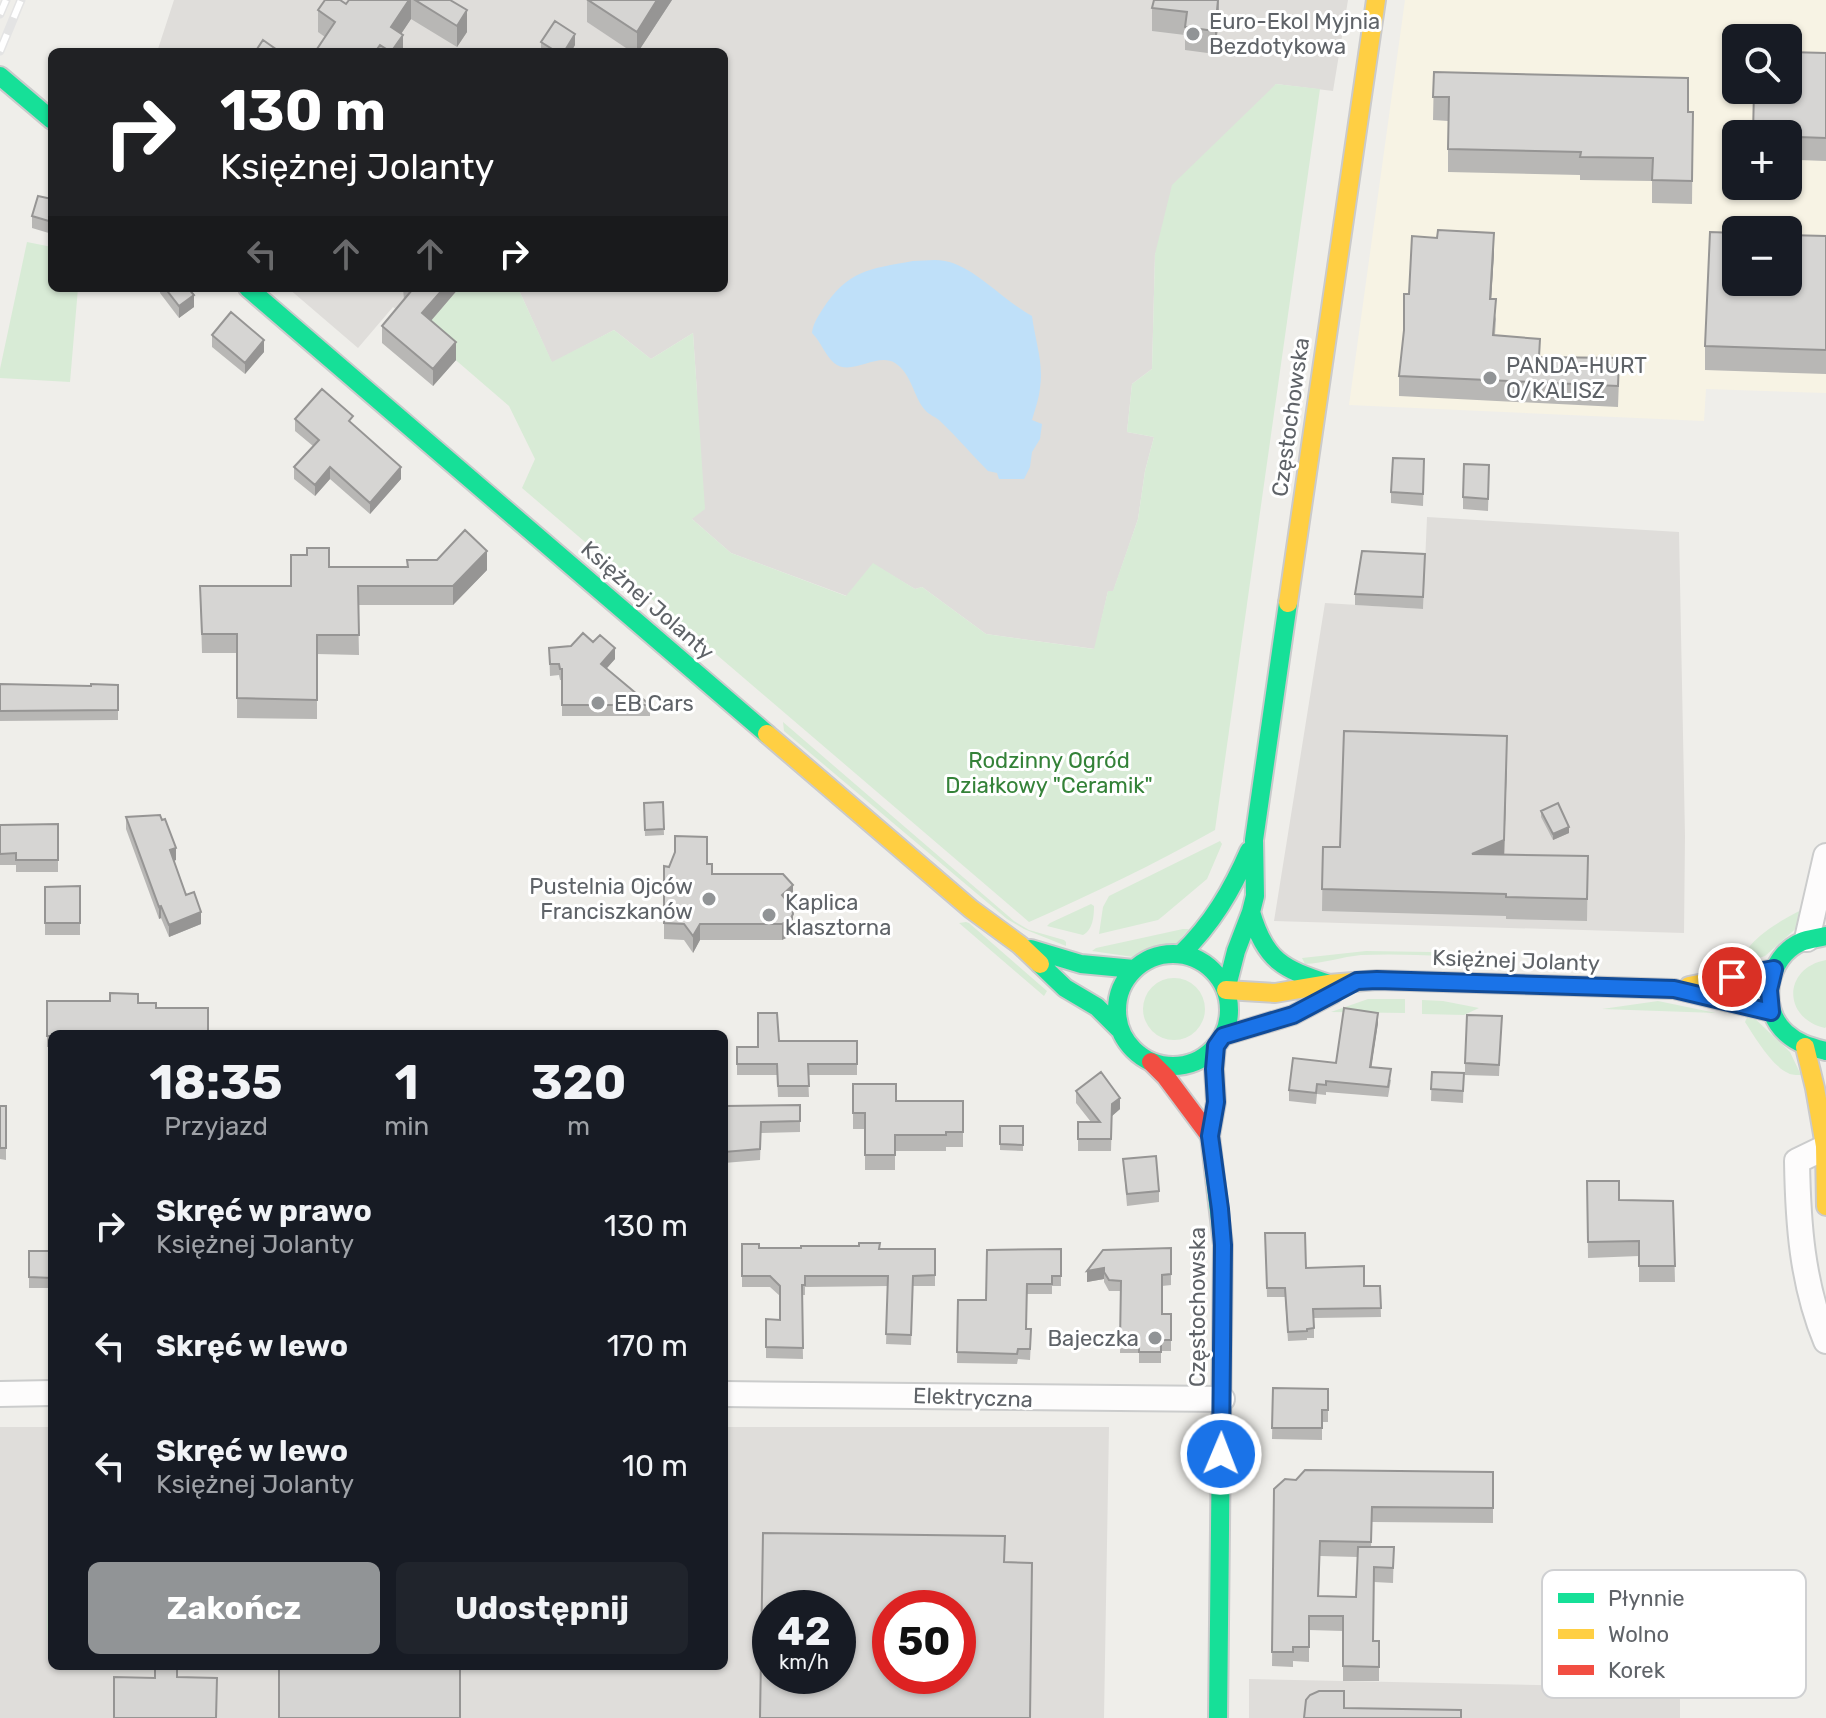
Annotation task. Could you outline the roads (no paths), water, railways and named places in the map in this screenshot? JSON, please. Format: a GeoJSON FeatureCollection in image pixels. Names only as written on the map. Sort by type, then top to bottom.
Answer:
{"type":"FeatureCollection","features":[{"type":"Feature","properties":{"kind":"street","name":"Częstochowska"},"geometry":{"type":"LineString","coordinates":[[1226,990],[1251,912],[1255,878],[1254,840],[1376,0]]}},
{"type":"Feature","properties":{"kind":"street"},"geometry":{"type":"LineString","coordinates":[[0,76],[48,117]]}},
{"type":"Feature","properties":{"kind":"street","name":"Księżnej Jolanty"},"geometry":{"type":"LineString","coordinates":[[253,292],[971,909],[1020,945],[1065,988],[1097,1007],[1119,1029]]}},
{"type":"Feature","properties":{"kind":"street","name":"Częstochowska"},"geometry":{"type":"LineString","coordinates":[[1181,954],[1209,926],[1224,904],[1254,840]]}},
{"type":"Feature","properties":{"kind":"street"},"geometry":{"type":"LineString","coordinates":[[1826,856],[1817,938],[1788,951],[1774,969],[1769,990],[1771,1012],[1784,1033],[1805,1047],[1826,1051]]}},
{"type":"Feature","properties":{"kind":"street"},"geometry":{"type":"LineString","coordinates":[[1251,912],[1266,952],[1302,975],[1329,984]]}},
{"type":"Feature","properties":{"kind":"street","name":"Księżnej Jolanty"},"geometry":{"type":"LineString","coordinates":[[1020,945],[1049,956],[1107,969],[1134,969]]}},
{"type":"Feature","properties":{"kind":"street"},"geometry":{"type":"LineString","coordinates":[[1169,953],[1181,954],[1196,958],[1219,977],[1226,990],[1229,1018],[1220,1041],[1206,1056],[1193,1063],[1165,1066],[1151,1062],[1127,1043],[1119,1029],[1117,1003],[1126,979],[1144,961],[1169,953]]}},
{"type":"Feature","properties":{"kind":"street","name":"Księżnej Jolanty"},"geometry":{"type":"LineString","coordinates":[[1674,989],[1774,969]]}},
{"type":"Feature","properties":{"kind":"street","name":"Księżnej Jolanty"},"geometry":{"type":"LineString","coordinates":[[1226,990],[1275,993],[1357,981],[1401,980],[1674,989],[1771,1012]]}},
{"type":"Feature","properties":{"kind":"street","name":"Księżnej Jolanty"},"geometry":{"type":"LineString","coordinates":[[1220,1041],[1293,1015],[1357,981]]}},
{"type":"Feature","properties":{"kind":"street","name":"Częstochowska"},"geometry":{"type":"LineString","coordinates":[[1218,1718],[1223,1245],[1210,1136],[1216,1102],[1214,1069],[1220,1041]]}},
{"type":"Feature","properties":{"kind":"street"},"geometry":{"type":"LineString","coordinates":[[1805,1047],[1826,1144],[1826,1206]]}},
{"type":"Feature","properties":{"kind":"street","name":"Częstochowska"},"geometry":{"type":"LineString","coordinates":[[1151,1062],[1210,1136]]}},
{"type":"Feature","properties":{"kind":"street"},"geometry":{"type":"LineString","coordinates":[[1826,1144],[1797,1161],[1801,1249],[1814,1309],[1826,1341]]}},
{"type":"Feature","properties":{"kind":"street"},"geometry":{"type":"LineString","coordinates":[[0,1394],[48,1393]]}},
{"type":"Feature","properties":{"kind":"street","name":"Elektryczna"},"geometry":{"type":"LineString","coordinates":[[728,1394],[1222,1399]]}},
{"type":"Feature","properties":{"kind":"water"},"geometry":{"type":"Polygon","coordinates":[[[941,260],[956,264],[1032,316],[1041,379],[1032,420],[1042,424],[1040,439],[1032,452],[1024,479],[999,479],[997,473],[988,471],[925,410],[905,373],[895,363],[880,360],[841,367],[831,360],[812,333],[822,310],[851,279],[872,269],[913,261],[941,260]]]}},
{"type":"Feature","properties":{"kind":"railway"},"geometry":{"type":"LineString","coordinates":[[0,14],[6,0]]}},
{"type":"Feature","properties":{"kind":"railway"},"geometry":{"type":"LineString","coordinates":[[0,51],[21,0]]}},
{"type":"Feature","properties":{"kind":"place","name":"Euro-Ekol Myjnia Bezdotykowa"},"geometry":{"type":"Point","coordinates":[1193,34]}},
{"type":"Feature","properties":{"kind":"place","name":"PANDA-HURT O/KALISZ"},"geometry":{"type":"Point","coordinates":[1490,378]}},
{"type":"Feature","properties":{"kind":"place","name":"EB Cars"},"geometry":{"type":"Point","coordinates":[598,703]}},
{"type":"Feature","properties":{"kind":"place","name":"Pustelnia Ojców Franciszkanów"},"geometry":{"type":"Point","coordinates":[709,899]}},
{"type":"Feature","properties":{"kind":"place","name":"Kaplica klasztorna"},"geometry":{"type":"Point","coordinates":[769,915]}},
{"type":"Feature","properties":{"kind":"place","name":"Bajeczka"},"geometry":{"type":"Point","coordinates":[1155,1338]}},
{"type":"Feature","properties":{"kind":"park label","name":"Rodzinny Ogród Działkowy \"Ceramik\""},"geometry":{"type":"Point","coordinates":[1049,772]}}]}
